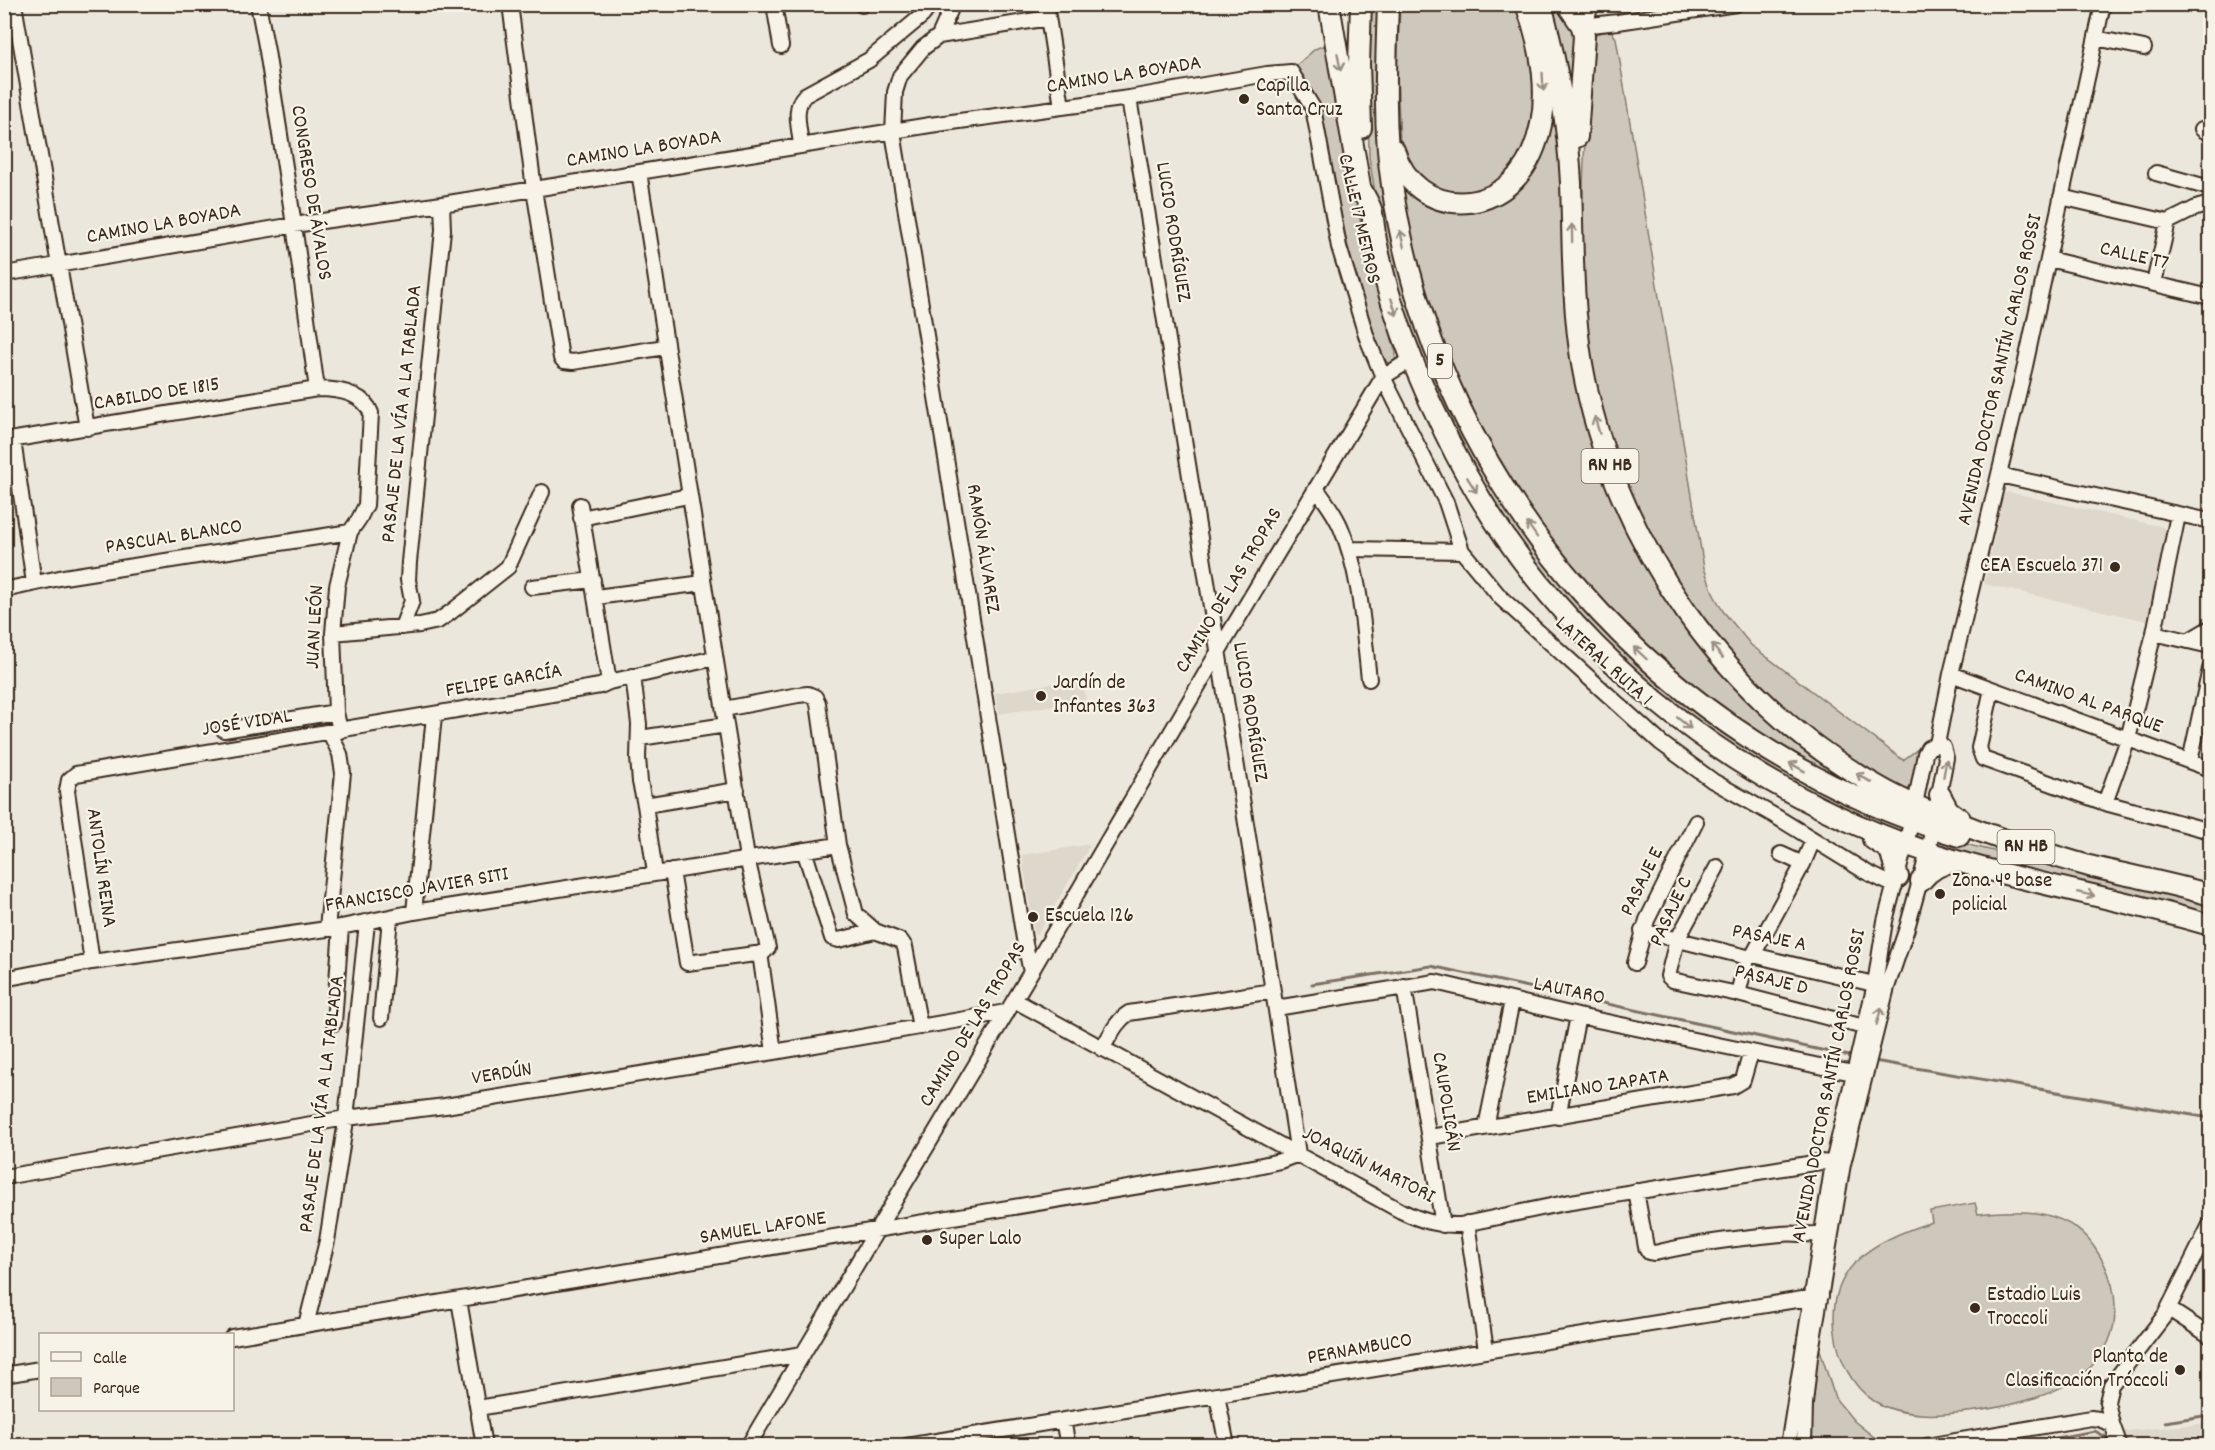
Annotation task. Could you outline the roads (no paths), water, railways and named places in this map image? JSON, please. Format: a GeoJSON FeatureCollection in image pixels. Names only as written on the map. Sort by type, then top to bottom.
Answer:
{"type":"FeatureCollection","features":[{"type":"Feature","properties":{"kind":"highway","name":"RN HB"},"geometry":{"type":"LineString","coordinates":[[1329,4],[1360,187],[1371,209],[1392,303],[1412,359],[1444,433],[1468,479],[1523,561],[1583,633],[1633,682],[1690,729],[1749,769],[1798,798],[1906,845],[1956,861],[2211,925]]}},
{"type":"Feature","properties":{"kind":"highway"},"geometry":{"type":"LineString","coordinates":[[1361,4],[1360,110],[1371,209]]}},
{"type":"Feature","properties":{"kind":"highway","name":"5"},"geometry":{"type":"LineString","coordinates":[[1388,4],[1388,155],[1406,256],[1422,312],[1443,369],[1467,421],[1529,526],[1567,576],[1605,620],[1681,689],[1725,723],[1772,753],[1868,803],[1914,813],[1937,813],[1997,846],[2088,865]]}},
{"type":"Feature","properties":{"kind":"highway"},"geometry":{"type":"LineString","coordinates":[[1388,116],[1395,152],[1401,168],[1422,191],[1443,201],[1462,202],[1484,200],[1505,188],[1527,163],[1542,119],[1544,91],[1541,61],[1526,4]]}},
{"type":"Feature","properties":{"kind":"highway","name":"RN HB"},"geometry":{"type":"LineString","coordinates":[[1541,4],[1553,48],[1565,111],[1571,184],[1574,297],[1582,366],[1607,459],[1627,509],[1647,549],[1693,621],[1724,659],[1766,703],[1805,737],[1914,813]]}},
{"type":"Feature","properties":{"kind":"highway"},"geometry":{"type":"LineString","coordinates":[[1567,4],[1582,26],[1584,36],[1576,165],[1571,184]]}},
{"type":"Feature","properties":{"kind":"highway","name":"RN HB"},"geometry":{"type":"LineString","coordinates":[[1937,813],[1943,803],[1965,826],[2088,865],[2211,896]]}},
{"type":"Feature","properties":{"kind":"highway"},"geometry":{"type":"LineString","coordinates":[[1858,825],[1866,836],[1890,850],[1896,881]]}},
{"type":"Feature","properties":{"kind":"highway"},"geometry":{"type":"LineString","coordinates":[[1921,881],[1932,869],[1956,861]]}},
{"type":"Feature","properties":{"kind":"street"},"geometry":{"type":"LineString","coordinates":[[14,4],[87,428]]}},
{"type":"Feature","properties":{"kind":"street","name":"CONGRESO DE ÁVALOS"},"geometry":{"type":"LineString","coordinates":[[258,4],[294,225],[317,389]]}},
{"type":"Feature","properties":{"kind":"street"},"geometry":{"type":"LineString","coordinates":[[510,4],[534,189],[560,354],[564,361],[573,362],[665,347]]}},
{"type":"Feature","properties":{"kind":"street"},"geometry":{"type":"LineString","coordinates":[[774,4],[781,46]]}},
{"type":"Feature","properties":{"kind":"street"},"geometry":{"type":"LineString","coordinates":[[801,146],[797,109],[799,101],[805,95],[869,60],[923,15],[931,4]]}},
{"type":"Feature","properties":{"kind":"street"},"geometry":{"type":"LineString","coordinates":[[939,36],[953,4]]}},
{"type":"Feature","properties":{"kind":"street"},"geometry":{"type":"LineString","coordinates":[[1582,26],[1591,4]]}},
{"type":"Feature","properties":{"kind":"street"},"geometry":{"type":"LineString","coordinates":[[1582,26],[1736,4]]}},
{"type":"Feature","properties":{"kind":"street","name":"AVENIDA DOCTOR SANTÍN CARLOS ROSSI"},"geometry":{"type":"LineString","coordinates":[[1937,744],[1951,674],[2048,259],[2103,4]]}},
{"type":"Feature","properties":{"kind":"street"},"geometry":{"type":"LineString","coordinates":[[893,132],[895,92],[900,76],[923,48],[939,36],[1047,11],[1062,107]]}},
{"type":"Feature","properties":{"kind":"street"},"geometry":{"type":"LineString","coordinates":[[2096,38],[2144,48]]}},
{"type":"Feature","properties":{"kind":"street","name":"CAMINO LA BOYADA"},"geometry":{"type":"LineString","coordinates":[[4,274],[294,225],[1291,72]]}},
{"type":"Feature","properties":{"kind":"street","name":"CALLE 17 METROS"},"geometry":{"type":"LineString","coordinates":[[1291,72],[1313,108],[1339,248],[1367,338],[1383,377]]}},
{"type":"Feature","properties":{"kind":"street","name":"LUCIO RODRÍGUEZ"},"geometry":{"type":"LineString","coordinates":[[1129,98],[1298,1154]]}},
{"type":"Feature","properties":{"kind":"street","name":"RAMÓN ÁLVAREZ"},"geometry":{"type":"LineString","coordinates":[[893,132],[1031,972]]}},
{"type":"Feature","properties":{"kind":"street"},"geometry":{"type":"LineString","coordinates":[[639,172],[688,496],[764,950],[774,1052]]}},
{"type":"Feature","properties":{"kind":"street"},"geometry":{"type":"LineString","coordinates":[[2156,173],[2184,183],[2211,188]]}},
{"type":"Feature","properties":{"kind":"street"},"geometry":{"type":"LineString","coordinates":[[2061,197],[2168,222],[2196,208],[2211,204]]}},
{"type":"Feature","properties":{"kind":"street","name":"PASAJE DE LA VÍA A LA TABLADA"},"geometry":{"type":"LineString","coordinates":[[402,627],[412,601],[408,580],[409,562],[443,230],[442,204]]}},
{"type":"Feature","properties":{"kind":"street"},"geometry":{"type":"LineString","coordinates":[[2154,283],[2168,222]]}},
{"type":"Feature","properties":{"kind":"street","name":"CALLE T7"},"geometry":{"type":"LineString","coordinates":[[2048,259],[2211,297]]}},
{"type":"Feature","properties":{"kind":"street","name":"CAMINO DE LAS TROPAS"},"geometry":{"type":"LineString","coordinates":[[748,1446],[1383,377],[1412,359]]}},
{"type":"Feature","properties":{"kind":"street","name":"LATERAL RUTA 1"},"geometry":{"type":"LineString","coordinates":[[1383,377],[1446,502],[1462,550],[1500,598],[1661,743],[1713,781],[1866,872],[1896,881]]}},
{"type":"Feature","properties":{"kind":"street","name":"CABILDO DE 1815"},"geometry":{"type":"LineString","coordinates":[[9,440],[317,389]]}},
{"type":"Feature","properties":{"kind":"street","name":"JUAN LEÓN"},"geometry":{"type":"LineString","coordinates":[[317,389],[353,394],[367,405],[371,413],[366,505],[350,532],[337,586],[333,633],[335,732],[343,773],[334,927],[334,1023]]}},
{"type":"Feature","properties":{"kind":"street"},"geometry":{"type":"LineString","coordinates":[[9,440],[34,583]]}},
{"type":"Feature","properties":{"kind":"street"},"geometry":{"type":"LineString","coordinates":[[1999,475],[2211,521]]}},
{"type":"Feature","properties":{"kind":"street"},"geometry":{"type":"LineString","coordinates":[[1316,488],[1333,511],[1349,549],[1360,603],[1369,679]]}},
{"type":"Feature","properties":{"kind":"street"},"geometry":{"type":"LineString","coordinates":[[333,633],[402,627],[438,621],[508,567],[542,492]]}},
{"type":"Feature","properties":{"kind":"street"},"geometry":{"type":"LineString","coordinates":[[609,682],[580,511],[688,496]]}},
{"type":"Feature","properties":{"kind":"street"},"geometry":{"type":"LineString","coordinates":[[2105,803],[2128,740],[2154,633],[2178,515]]}},
{"type":"Feature","properties":{"kind":"street","name":"PASCUAL BLANCO"},"geometry":{"type":"LineString","coordinates":[[4,590],[34,583],[350,532]]}},
{"type":"Feature","properties":{"kind":"street"},"geometry":{"type":"LineString","coordinates":[[1349,549],[1462,550]]}},
{"type":"Feature","properties":{"kind":"street"},"geometry":{"type":"LineString","coordinates":[[532,587],[593,580]]}},
{"type":"Feature","properties":{"kind":"street"},"geometry":{"type":"LineString","coordinates":[[596,597],[703,583]]}},
{"type":"Feature","properties":{"kind":"street"},"geometry":{"type":"LineString","coordinates":[[2188,641],[2211,628]]}},
{"type":"Feature","properties":{"kind":"street"},"geometry":{"type":"LineString","coordinates":[[2154,633],[2211,646]]}},
{"type":"Feature","properties":{"kind":"street","name":"FELIPE GARCÍA"},"geometry":{"type":"LineString","coordinates":[[414,912],[434,716],[600,686],[633,676],[715,658]]}},
{"type":"Feature","properties":{"kind":"street"},"geometry":{"type":"LineString","coordinates":[[2190,762],[2211,669]]}},
{"type":"Feature","properties":{"kind":"street","name":"CAMINO AL PARQUE"},"geometry":{"type":"LineString","coordinates":[[1951,674],[2211,769]]}},
{"type":"Feature","properties":{"kind":"street"},"geometry":{"type":"LineString","coordinates":[[633,676],[640,738],[639,776],[655,873]]}},
{"type":"Feature","properties":{"kind":"street"},"geometry":{"type":"LineString","coordinates":[[1992,688],[1978,748],[1983,759],[2105,803],[2211,831]]}},
{"type":"Feature","properties":{"kind":"street"},"geometry":{"type":"LineString","coordinates":[[724,709],[798,695],[815,696],[818,703],[838,845],[856,916],[875,931],[901,941],[905,946],[920,1028]]}},
{"type":"Feature","properties":{"kind":"street","name":"JOSÉ VIDAL"},"geometry":{"type":"LineString","coordinates":[[224,730],[336,712]]}},
{"type":"Feature","properties":{"kind":"street","name":"JOSÉ VIDAL"},"geometry":{"type":"LineString","coordinates":[[69,780],[82,772],[434,716]]}},
{"type":"Feature","properties":{"kind":"street"},"geometry":{"type":"LineString","coordinates":[[640,738],[726,725]]}},
{"type":"Feature","properties":{"kind":"street","name":"AVENIDA DOCTOR SANTÍN CARLOS ROSSI"},"geometry":{"type":"LineString","coordinates":[[1838,1163],[1863,1076],[1881,986],[1885,921],[1914,813],[1925,754],[1928,748],[1937,744]]}},
{"type":"Feature","properties":{"kind":"street","name":"AVENIDA DOCTOR SANTÍN CARLOS ROSSI"},"geometry":{"type":"LineString","coordinates":[[1788,1446],[1792,1410],[1816,1297],[1853,1073],[1864,1027],[1907,928],[1937,813],[1946,758],[1943,747],[1937,744]]}},
{"type":"Feature","properties":{"kind":"street","name":"ANTOLÍN REINA"},"geometry":{"type":"LineString","coordinates":[[69,780],[67,791],[93,962]]}},
{"type":"Feature","properties":{"kind":"street"},"geometry":{"type":"LineString","coordinates":[[645,805],[737,790]]}},
{"type":"Feature","properties":{"kind":"street","name":"PASAJE E"},"geometry":{"type":"LineString","coordinates":[[1635,963],[1642,931],[1696,822]]}},
{"type":"Feature","properties":{"kind":"street"},"geometry":{"type":"LineString","coordinates":[[1738,994],[1750,956],[1803,864],[1813,840]]}},
{"type":"Feature","properties":{"kind":"street","name":"FRANCISCO JAVIER SITI"},"geometry":{"type":"LineString","coordinates":[[4,979],[93,962],[367,922],[414,912],[838,845]]}},
{"type":"Feature","properties":{"kind":"street"},"geometry":{"type":"LineString","coordinates":[[804,850],[832,938],[839,940],[875,931]]}},
{"type":"Feature","properties":{"kind":"street"},"geometry":{"type":"LineString","coordinates":[[1781,854],[1803,864]]}},
{"type":"Feature","properties":{"kind":"street","name":"PASAJE C"},"geometry":{"type":"LineString","coordinates":[[1668,976],[1677,940],[1717,867]]}},
{"type":"Feature","properties":{"kind":"street"},"geometry":{"type":"LineString","coordinates":[[672,871],[687,963],[764,950]]}},
{"type":"Feature","properties":{"kind":"street"},"geometry":{"type":"LineString","coordinates":[[381,1018],[390,918]]}},
{"type":"Feature","properties":{"kind":"street"},"geometry":{"type":"LineString","coordinates":[[1885,921],[1894,929],[1907,928]]}},
{"type":"Feature","properties":{"kind":"street","name":"PASAJE DE LA VÍA A LA TABLADA"},"geometry":{"type":"LineString","coordinates":[[306,1324],[327,1241],[346,1118],[367,922]]}},
{"type":"Feature","properties":{"kind":"street","name":"PASAJE A"},"geometry":{"type":"LineString","coordinates":[[1642,931],[1881,986]]}},
{"type":"Feature","properties":{"kind":"street","name":"PASAJE D"},"geometry":{"type":"LineString","coordinates":[[1668,976],[1672,980],[1738,994],[1864,1027]]}},
{"type":"Feature","properties":{"kind":"street","name":"LAUTARO"},"geometry":{"type":"LineString","coordinates":[[1276,1008],[1435,982],[1578,1016],[1853,1073]]}},
{"type":"Feature","properties":{"kind":"street","name":"CAUPOLICÁN"},"geometry":{"type":"LineString","coordinates":[[1404,986],[1443,1225]]}},
{"type":"Feature","properties":{"kind":"street"},"geometry":{"type":"LineString","coordinates":[[1102,1049],[1117,1024],[1129,1013],[1273,991]]}},
{"type":"Feature","properties":{"kind":"street"},"geometry":{"type":"LineString","coordinates":[[1486,1127],[1512,1001]]}},
{"type":"Feature","properties":{"kind":"street","name":"VERDÚN"},"geometry":{"type":"LineString","coordinates":[[4,1177],[346,1118],[445,1106],[920,1028],[1010,1006]]}},
{"type":"Feature","properties":{"kind":"street","name":"JOAQUÍN MARTORI"},"geometry":{"type":"LineString","coordinates":[[1010,1006],[1102,1049],[1401,1211],[1443,1225],[1467,1223],[1636,1191],[1820,1162],[1838,1163]]}},
{"type":"Feature","properties":{"kind":"street"},"geometry":{"type":"LineString","coordinates":[[1558,1117],[1578,1016]]}},
{"type":"Feature","properties":{"kind":"street","name":"EMILIANO ZAPATA"},"geometry":{"type":"LineString","coordinates":[[1430,1137],[1733,1086],[1743,1080],[1751,1052]]}},
{"type":"Feature","properties":{"kind":"street","name":"SAMUEL LAFONE"},"geometry":{"type":"LineString","coordinates":[[234,1337],[875,1232],[1248,1168],[1280,1161],[1298,1154]]}},
{"type":"Feature","properties":{"kind":"street"},"geometry":{"type":"LineString","coordinates":[[1636,1191],[1646,1247],[1649,1252],[1655,1253],[1765,1235],[1827,1232]]}},
{"type":"Feature","properties":{"kind":"street"},"geometry":{"type":"LineString","coordinates":[[1467,1223],[1486,1350]]}},
{"type":"Feature","properties":{"kind":"street"},"geometry":{"type":"LineString","coordinates":[[2120,1446],[2107,1402],[2108,1392],[2116,1377],[2153,1333],[2169,1309],[2211,1225]]}},
{"type":"Feature","properties":{"kind":"street","name":"AVENIDA DOCTOR SANTÍN CARLOS ROSSI"},"geometry":{"type":"LineString","coordinates":[[1804,1446],[1816,1297]]}},
{"type":"Feature","properties":{"kind":"street","name":"PERNAMBUCO"},"geometry":{"type":"LineString","coordinates":[[906,1446],[1816,1297]]}},
{"type":"Feature","properties":{"kind":"street"},"geometry":{"type":"LineString","coordinates":[[459,1300],[484,1446]]}},
{"type":"Feature","properties":{"kind":"street"},"geometry":{"type":"LineString","coordinates":[[2169,1309],[2211,1336]]}},
{"type":"Feature","properties":{"kind":"street"},"geometry":{"type":"LineString","coordinates":[[478,1408],[802,1354]]}},
{"type":"Feature","properties":{"kind":"street"},"geometry":{"type":"LineString","coordinates":[[4,1375],[39,1369]]}},
{"type":"Feature","properties":{"kind":"street"},"geometry":{"type":"LineString","coordinates":[[1217,1395],[1227,1446]]}},
{"type":"Feature","properties":{"kind":"street"},"geometry":{"type":"LineString","coordinates":[[2091,1418],[2107,1402]]}},
{"type":"Feature","properties":{"kind":"street"},"geometry":{"type":"LineString","coordinates":[[1792,1410],[1796,1421],[1796,1446]]}},
{"type":"Feature","properties":{"kind":"street"},"geometry":{"type":"LineString","coordinates":[[1926,1446],[2091,1418],[2112,1424]]}},
{"type":"Feature","properties":{"kind":"street"},"geometry":{"type":"LineString","coordinates":[[1063,1420],[1068,1446]]}},
{"type":"Feature","properties":{"kind":"waterway"},"geometry":{"type":"LineString","coordinates":[[1312,984],[1431,966],[1849,1056]]}},
{"type":"Feature","properties":{"kind":"waterway"},"geometry":{"type":"LineString","coordinates":[[1874,1061],[2210,1118]]}},
{"type":"Feature","properties":{"kind":"waterway"},"geometry":{"type":"LineString","coordinates":[[2165,1422],[2210,1415]]}},
{"type":"Feature","properties":{"kind":"waterway"},"geometry":{"type":"LineString","coordinates":[[2023,1444],[2095,1431],[2113,1441]]}},
{"type":"Feature","properties":{"kind":"place","name":"Capilla Santa Cruz"},"geometry":{"type":"Point","coordinates":[1244,99]}},
{"type":"Feature","properties":{"kind":"place","name":"CEA Escuela 371"},"geometry":{"type":"Point","coordinates":[2115,567]}},
{"type":"Feature","properties":{"kind":"place","name":"Jardín de Infantes 363"},"geometry":{"type":"Point","coordinates":[1041,696]}},
{"type":"Feature","properties":{"kind":"place","name":"Zona 4° base policial"},"geometry":{"type":"Point","coordinates":[1940,894]}},
{"type":"Feature","properties":{"kind":"place","name":"Escuela 126"},"geometry":{"type":"Point","coordinates":[1033,917]}},
{"type":"Feature","properties":{"kind":"place","name":"Super Lalo"},"geometry":{"type":"Point","coordinates":[927,1240]}},
{"type":"Feature","properties":{"kind":"place","name":"Estadio Luis Troccoli"},"geometry":{"type":"Point","coordinates":[1975,1308]}},
{"type":"Feature","properties":{"kind":"place","name":"Planta de Clasificación Tróccoli"},"geometry":{"type":"Point","coordinates":[2180,1370]}}]}
